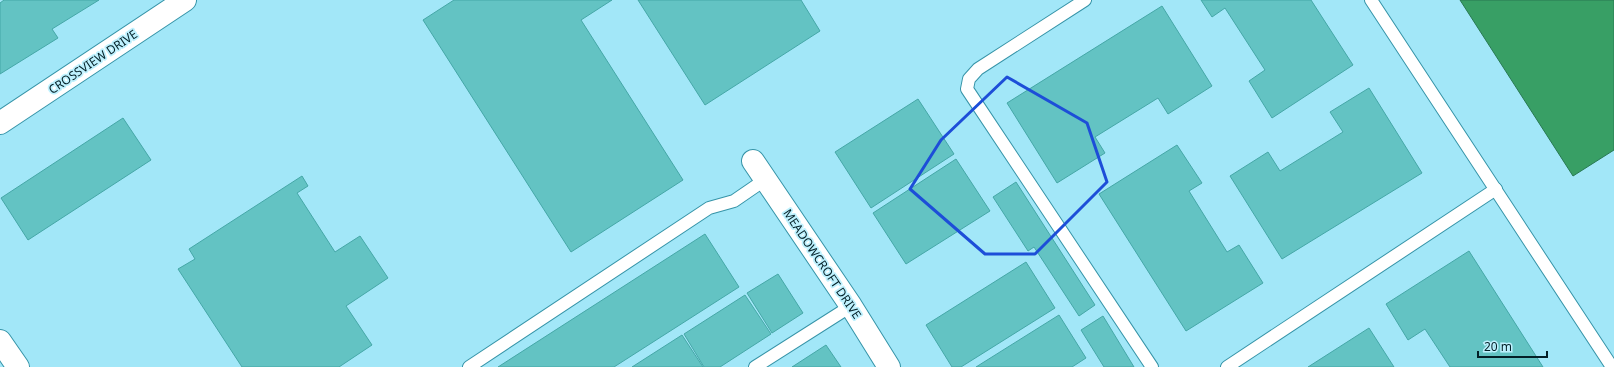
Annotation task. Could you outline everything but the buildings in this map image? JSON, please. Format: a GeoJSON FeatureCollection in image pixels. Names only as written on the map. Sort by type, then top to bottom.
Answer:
{"type":"FeatureCollection","features":[{"type":"Feature","properties":{"kind":"street","name":"CROSSVIEW DRIVE"},"geometry":{"type":"LineString","coordinates":[[0,123],[185,0]]}},
{"type":"Feature","properties":{"kind":"street","name":"MEADOWCROFT DRIVE"},"geometry":{"type":"LineString","coordinates":[[753,161],[851,306],[889,367]]}},
{"type":"Feature","properties":{"kind":"street"},"geometry":{"type":"LineString","coordinates":[[0,341],[18,367]]}},
{"type":"Feature","properties":{"kind":"lane"},"geometry":{"type":"LineString","coordinates":[[1085,0],[978,69],[969,79],[967,89],[1152,367]]}},
{"type":"Feature","properties":{"kind":"lane"},"geometry":{"type":"LineString","coordinates":[[1371,0],[1612,367]]}},
{"type":"Feature","properties":{"kind":"lane"},"geometry":{"type":"LineString","coordinates":[[469,367],[709,208],[734,201],[766,179]]}},
{"type":"Feature","properties":{"kind":"lane"},"geometry":{"type":"LineString","coordinates":[[1227,367],[1496,189]]}},
{"type":"Feature","properties":{"kind":"lane"},"geometry":{"type":"LineString","coordinates":[[759,366],[851,306]]}},
{"type":"Feature","properties":{"kind":"highlighted area"},"geometry":{"type":"Polygon","coordinates":[[[1007,77],[1087,123],[1107,182],[1035,254],[985,254],[910,189],[941,140],[1007,77]]]}},
{"type":"Feature","properties":{"kind":"shaded area"},"geometry":{"type":"Polygon","coordinates":[[[1460,0],[1614,0],[1614,150],[1573,176],[1460,0]]]}}]}
